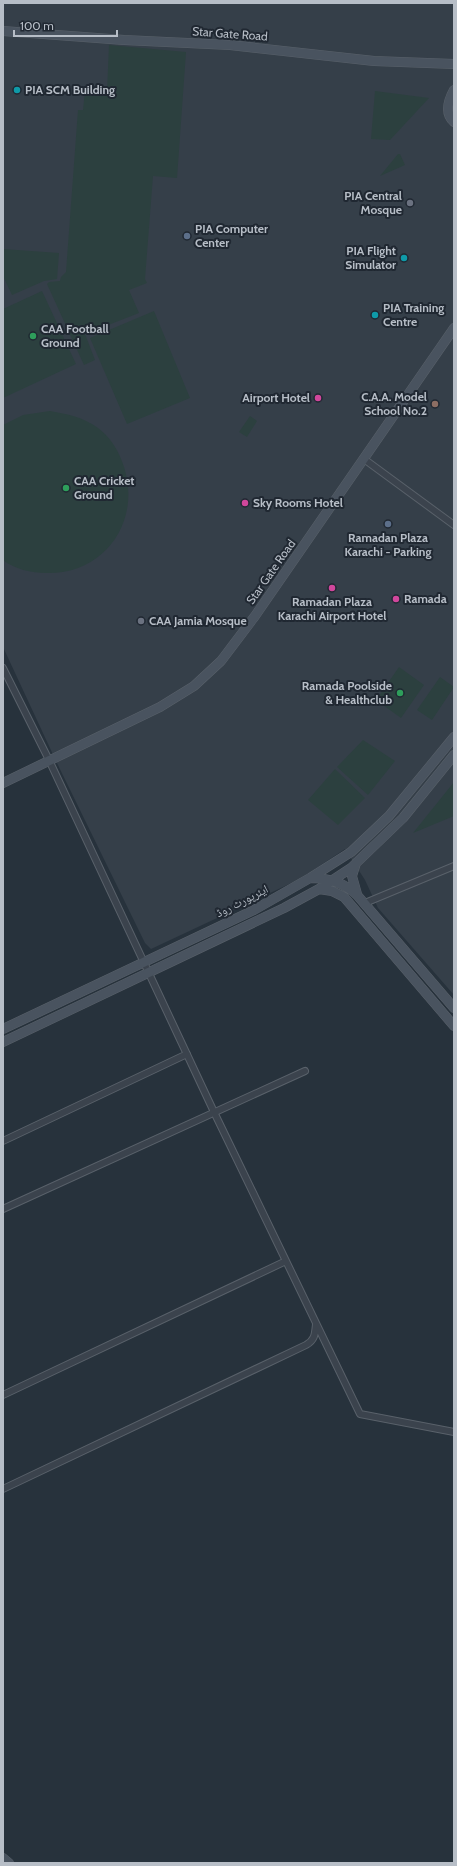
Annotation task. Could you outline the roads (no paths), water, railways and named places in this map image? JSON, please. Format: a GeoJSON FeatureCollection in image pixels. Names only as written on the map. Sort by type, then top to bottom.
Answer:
{"type":"FeatureCollection","features":[{"type":"Feature","properties":{"kind":"main road","name":"Star Gate Road"},"geometry":{"type":"LineString","coordinates":[[3,31],[124,40],[230,44],[374,60],[454,64]]}},
{"type":"Feature","properties":{"kind":"main road"},"geometry":{"type":"LineString","coordinates":[[454,90],[451,110],[448,115],[454,122]]}},
{"type":"Feature","properties":{"kind":"main road","name":"Star Gate Road"},"geometry":{"type":"LineString","coordinates":[[3,783],[160,707],[194,686],[221,661],[255,616],[454,328]]}},
{"type":"Feature","properties":{"kind":"main road","name":"ایئرپورٹ روڈ"},"geometry":{"type":"LineString","coordinates":[[3,1029],[254,910],[310,878],[351,852],[389,816],[454,737]]}},
{"type":"Feature","properties":{"kind":"main road","name":"ایئرپورٹ روڈ"},"geometry":{"type":"LineString","coordinates":[[3,1042],[284,908],[319,889],[356,863],[403,818],[454,755]]}},
{"type":"Feature","properties":{"kind":"main road"},"geometry":{"type":"LineString","coordinates":[[344,897],[344,872],[351,852]]}},
{"type":"Feature","properties":{"kind":"main road"},"geometry":{"type":"LineString","coordinates":[[356,863],[352,876],[357,895]]}},
{"type":"Feature","properties":{"kind":"main road"},"geometry":{"type":"LineString","coordinates":[[310,878],[332,880],[343,884],[357,895],[454,1008]]}},
{"type":"Feature","properties":{"kind":"main road"},"geometry":{"type":"LineString","coordinates":[[319,889],[332,890],[344,897],[454,1026]]}},
{"type":"Feature","properties":{"kind":"main road"},"geometry":{"type":"LineString","coordinates":[[3,1858],[9,1863]]}},
{"type":"Feature","properties":{"kind":"street"},"geometry":{"type":"LineString","coordinates":[[364,459],[454,525]]}},
{"type":"Feature","properties":{"kind":"street"},"geometry":{"type":"LineString","coordinates":[[3,668],[49,760],[150,972],[214,1112],[360,1414],[454,1432]]}},
{"type":"Feature","properties":{"kind":"street"},"geometry":{"type":"LineString","coordinates":[[364,903],[454,866]]}},
{"type":"Feature","properties":{"kind":"street"},"geometry":{"type":"LineString","coordinates":[[3,1141],[187,1054]]}},
{"type":"Feature","properties":{"kind":"street"},"geometry":{"type":"LineString","coordinates":[[3,1209],[305,1071]]}},
{"type":"Feature","properties":{"kind":"street"},"geometry":{"type":"LineString","coordinates":[[3,1395],[286,1261]]}},
{"type":"Feature","properties":{"kind":"street"},"geometry":{"type":"LineString","coordinates":[[3,1489],[306,1345],[311,1342],[314,1337],[316,1324]]}},
{"type":"Feature","properties":{"kind":"place","name":"PIA SCM Building"},"geometry":{"type":"Point","coordinates":[17,90]}},
{"type":"Feature","properties":{"kind":"place","name":"PIA Central Mosque"},"geometry":{"type":"Point","coordinates":[410,203]}},
{"type":"Feature","properties":{"kind":"place","name":"PIA Computer Center"},"geometry":{"type":"Point","coordinates":[187,236]}},
{"type":"Feature","properties":{"kind":"place","name":"PIA Flight Simulator"},"geometry":{"type":"Point","coordinates":[404,258]}},
{"type":"Feature","properties":{"kind":"place","name":"PIA Training Centre"},"geometry":{"type":"Point","coordinates":[375,315]}},
{"type":"Feature","properties":{"kind":"place","name":"CAA Football Ground"},"geometry":{"type":"Point","coordinates":[33,336]}},
{"type":"Feature","properties":{"kind":"place","name":"Airport Hotel"},"geometry":{"type":"Point","coordinates":[318,398]}},
{"type":"Feature","properties":{"kind":"place","name":"C.A.A. Model School No.2"},"geometry":{"type":"Point","coordinates":[435,404]}},
{"type":"Feature","properties":{"kind":"place","name":"CAA Cricket Ground"},"geometry":{"type":"Point","coordinates":[66,488]}},
{"type":"Feature","properties":{"kind":"place","name":"Sky Rooms Hotel"},"geometry":{"type":"Point","coordinates":[245,503]}},
{"type":"Feature","properties":{"kind":"place","name":"Ramadan Plaza Karachi - Parking"},"geometry":{"type":"Point","coordinates":[388,524]}},
{"type":"Feature","properties":{"kind":"place","name":"Ramadan Plaza Karachi Airport Hotel"},"geometry":{"type":"Point","coordinates":[332,588]}},
{"type":"Feature","properties":{"kind":"place","name":"Ramada"},"geometry":{"type":"Point","coordinates":[396,599]}},
{"type":"Feature","properties":{"kind":"place","name":"CAA Jamia Mosque"},"geometry":{"type":"Point","coordinates":[141,621]}},
{"type":"Feature","properties":{"kind":"place","name":"Ramada Poolside & Healthclub"},"geometry":{"type":"Point","coordinates":[400,693]}}]}
